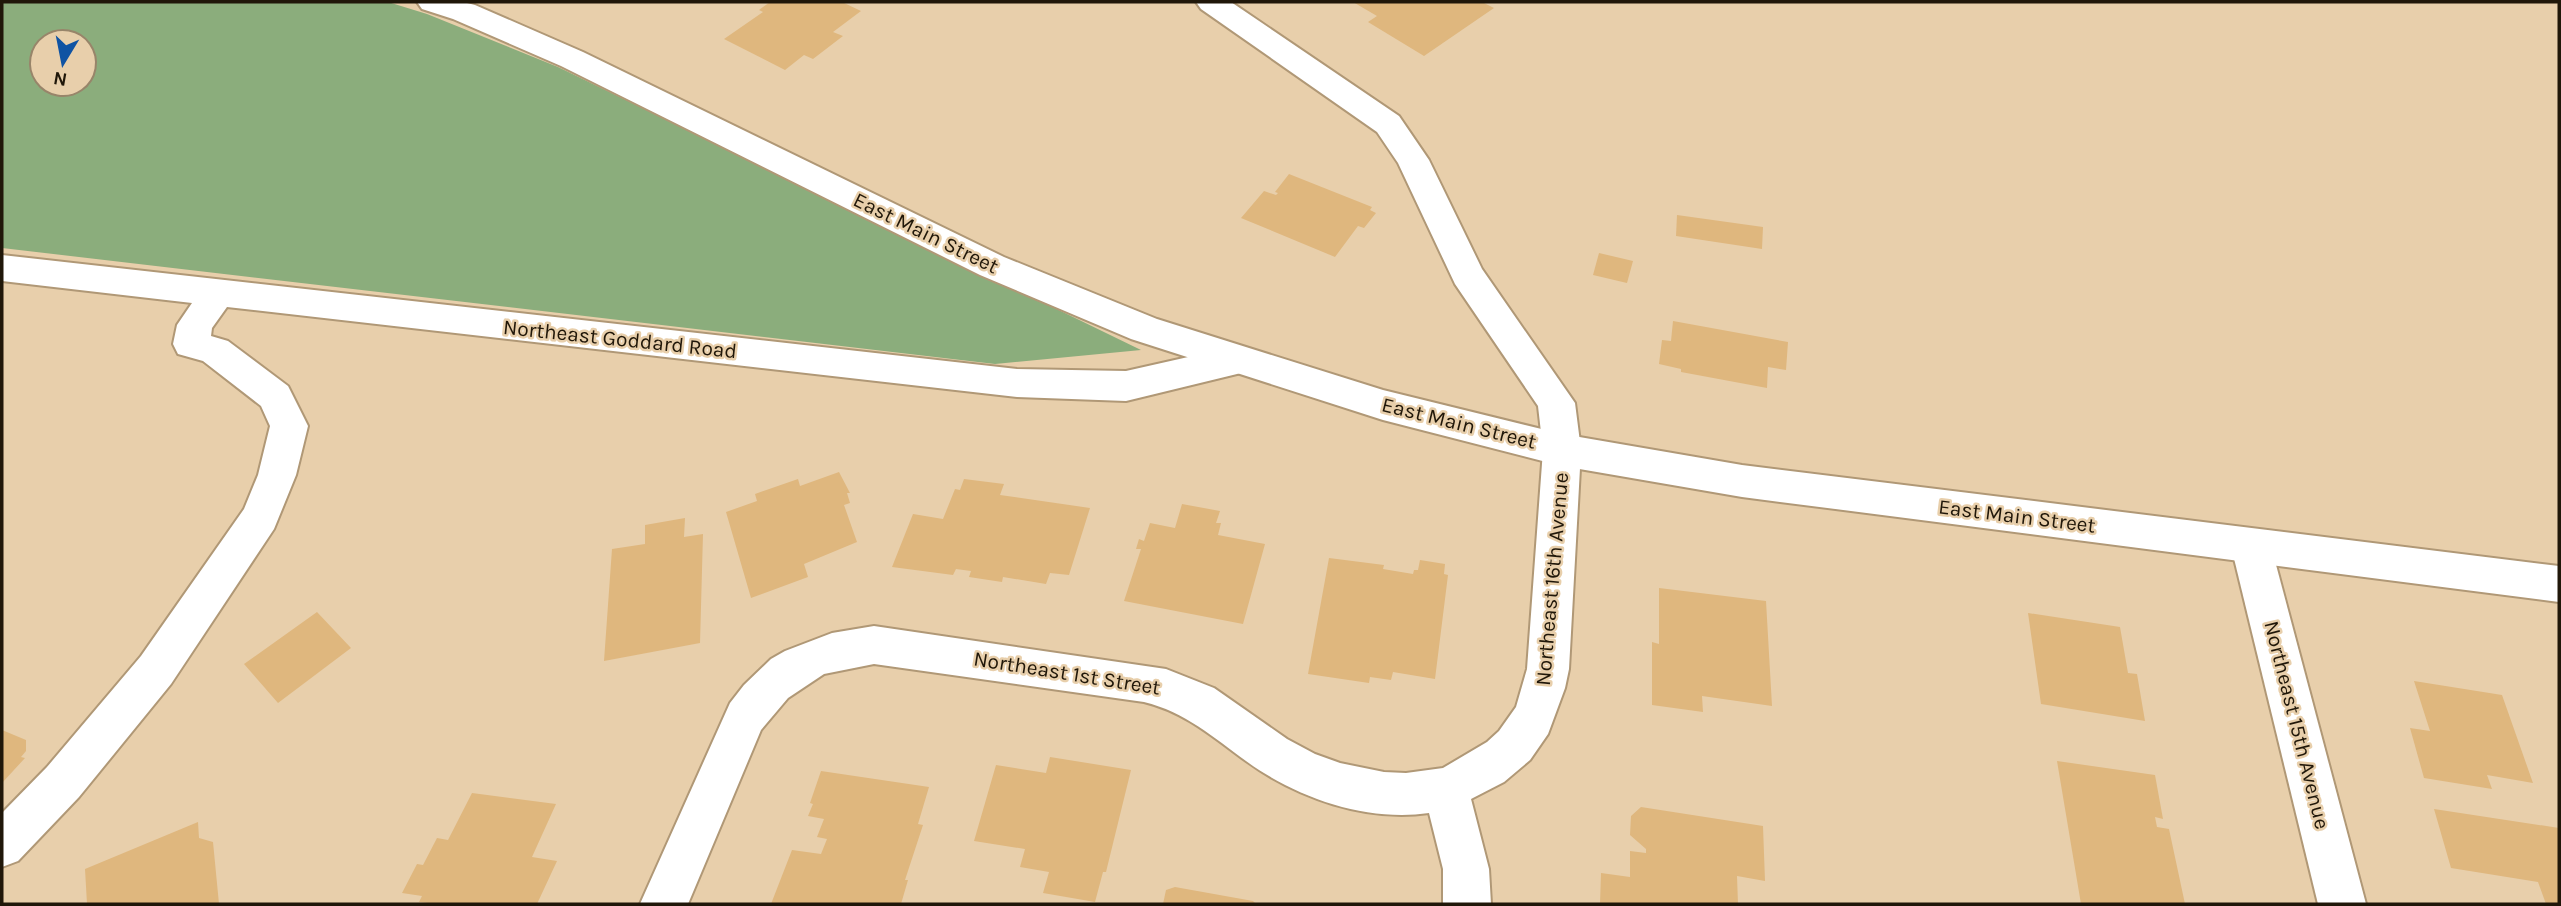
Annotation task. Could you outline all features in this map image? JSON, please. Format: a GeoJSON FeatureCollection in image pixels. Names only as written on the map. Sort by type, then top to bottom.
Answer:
{"type":"FeatureCollection","features":[{"type":"Feature","properties":{"kind":"street","name":"East Main Street"},"geometry":{"type":"LineString","coordinates":[[432,2],[464,12],[572,59],[992,266],[1144,329],[1382,405],[1562,450],[1742,481],[2559,584]]}},
{"type":"Feature","properties":{"kind":"street","name":"Northeast 16th Avenue"},"geometry":{"type":"LineString","coordinates":[[1211,2],[1388,124],[1413,160],[1467,275],[1556,403],[1562,450],[1548,669],[1541,704],[1523,737],[1494,765],[1446,788]]}},
{"type":"Feature","properties":{"kind":"street","name":"Northeast Goddard Road"},"geometry":{"type":"LineString","coordinates":[[2,268],[1017,383],[1126,386],[1237,360]]}},
{"type":"Feature","properties":{"kind":"street"},"geometry":{"type":"LineString","coordinates":[[2,845],[63,782],[156,670],[260,517],[277,475],[289,426],[275,396],[215,351],[191,344],[195,325],[218,293]]}},
{"type":"Feature","properties":{"kind":"street","name":"Northeast 15th Avenue"},"geometry":{"type":"LineString","coordinates":[[2251,546],[2342,904]]}},
{"type":"Feature","properties":{"kind":"street","name":"Northeast 1st Street"},"geometry":{"type":"LineString","coordinates":[[664,904],[745,717],[765,691],[792,668],[833,650],[874,645],[1144,683],[1172,690],[1198,701],[1282,760],[1325,781],[1360,790],[1392,792],[1446,788]]}},
{"type":"Feature","properties":{"kind":"street"},"geometry":{"type":"LineString","coordinates":[[1446,788],[1466,869],[1466,904]]}},
{"type":"Feature","properties":{"kind":"green space"},"geometry":{"type":"Polygon","coordinates":[[[2,2],[388,2],[427,14],[558,67],[1141,350],[995,364],[2,248],[2,2]]]}},
{"type":"Feature","properties":{"kind":"building"},"geometry":{"type":"Polygon","coordinates":[[[770,2],[842,2],[861,11],[833,32],[843,36],[813,59],[804,55],[785,70],[724,39],[763,12],[759,10],[770,2]]]}},
{"type":"Feature","properties":{"kind":"building"},"geometry":{"type":"Polygon","coordinates":[[[1353,2],[1482,2],[1494,8],[1424,56],[1368,22],[1377,16],[1353,2]]]}},
{"type":"Feature","properties":{"kind":"building"},"geometry":{"type":"Polygon","coordinates":[[[1289,174],[1372,207],[1370,210],[1376,213],[1364,228],[1358,226],[1335,257],[1241,218],[1264,191],[1276,195],[1278,193],[1275,192],[1289,174]]]}},
{"type":"Feature","properties":{"kind":"building"},"geometry":{"type":"Polygon","coordinates":[[[1677,215],[1763,227],[1762,249],[1676,236],[1677,215]]]}},
{"type":"Feature","properties":{"kind":"building"},"geometry":{"type":"Polygon","coordinates":[[[1599,253],[1633,261],[1627,283],[1593,275],[1599,253]]]}},
{"type":"Feature","properties":{"kind":"building"},"geometry":{"type":"Polygon","coordinates":[[[1673,321],[1788,342],[1786,370],[1768,367],[1767,388],[1681,372],[1681,369],[1659,364],[1662,340],[1671,341],[1673,321]]]}},
{"type":"Feature","properties":{"kind":"building"},"geometry":{"type":"Polygon","coordinates":[[[839,472],[850,493],[847,493],[850,503],[844,505],[857,542],[804,564],[808,577],[751,598],[726,512],[757,501],[755,494],[798,479],[800,486],[839,472]]]}},
{"type":"Feature","properties":{"kind":"building"},"geometry":{"type":"Polygon","coordinates":[[[964,479],[1004,484],[1000,495],[1090,508],[1069,575],[1050,573],[1046,584],[1003,577],[1002,582],[969,577],[971,571],[956,569],[953,575],[892,567],[913,514],[943,519],[955,489],[960,490],[964,479]]]}},
{"type":"Feature","properties":{"kind":"building"},"geometry":{"type":"Polygon","coordinates":[[[1182,504],[1220,511],[1216,523],[1221,523],[1218,535],[1265,544],[1243,624],[1124,601],[1141,549],[1136,549],[1139,539],[1144,541],[1150,523],[1175,528],[1182,504]]]}},
{"type":"Feature","properties":{"kind":"building"},"geometry":{"type":"Polygon","coordinates":[[[685,518],[684,537],[703,534],[700,643],[604,661],[612,549],[645,544],[645,525],[685,518]]]}},
{"type":"Feature","properties":{"kind":"building"},"geometry":{"type":"Polygon","coordinates":[[[1329,558],[1384,565],[1383,569],[1413,574],[1414,570],[1418,570],[1420,560],[1445,564],[1444,574],[1448,575],[1435,679],[1393,672],[1391,680],[1370,677],[1369,683],[1308,674],[1329,558]]]}},
{"type":"Feature","properties":{"kind":"building"},"geometry":{"type":"Polygon","coordinates":[[[1659,588],[1766,601],[1772,706],[1702,696],[1703,712],[1652,705],[1652,642],[1659,644],[1659,588]]]}},
{"type":"Feature","properties":{"kind":"building"},"geometry":{"type":"Polygon","coordinates":[[[317,612],[351,648],[278,703],[244,664],[317,612]]]}},
{"type":"Feature","properties":{"kind":"building"},"geometry":{"type":"Polygon","coordinates":[[[2028,613],[2120,627],[2128,673],[2137,674],[2145,721],[2041,704],[2028,613]]]}},
{"type":"Feature","properties":{"kind":"building"},"geometry":{"type":"Polygon","coordinates":[[[2414,681],[2502,695],[2533,783],[2487,775],[2492,789],[2424,778],[2410,728],[2430,731],[2414,681]]]}},
{"type":"Feature","properties":{"kind":"building"},"geometry":{"type":"Polygon","coordinates":[[[2,730],[26,740],[26,751],[21,757],[25,758],[2,783],[2,730]]]}},
{"type":"Feature","properties":{"kind":"building"},"geometry":{"type":"Polygon","coordinates":[[[1050,757],[1131,770],[1106,872],[1103,872],[1095,902],[1043,893],[1049,872],[1020,867],[1025,849],[974,841],[996,765],[1046,773],[1050,757]]]}},
{"type":"Feature","properties":{"kind":"building"},"geometry":{"type":"Polygon","coordinates":[[[2057,761],[2155,775],[2163,819],[2155,817],[2157,827],[2169,829],[2185,904],[2081,904],[2057,761]]]}},
{"type":"Feature","properties":{"kind":"building"},"geometry":{"type":"Polygon","coordinates":[[[821,771],[929,787],[918,824],[923,825],[905,880],[908,880],[901,904],[771,904],[792,850],[821,854],[827,839],[817,837],[824,819],[808,816],[821,771]]]}},
{"type":"Feature","properties":{"kind":"building"},"geometry":{"type":"Polygon","coordinates":[[[472,793],[556,804],[532,857],[557,861],[537,904],[437,904],[419,902],[422,896],[402,893],[417,864],[423,865],[437,838],[448,840],[472,793]]]}},
{"type":"Feature","properties":{"kind":"building"},"geometry":{"type":"Polygon","coordinates":[[[1641,807],[1763,826],[1765,881],[1737,876],[1738,904],[1600,904],[1601,873],[1630,877],[1630,851],[1646,853],[1646,849],[1630,835],[1631,816],[1641,807]]]}},
{"type":"Feature","properties":{"kind":"building"},"geometry":{"type":"Polygon","coordinates":[[[2434,809],[2559,828],[2559,904],[2546,904],[2538,882],[2451,868],[2434,809]]]}},
{"type":"Feature","properties":{"kind":"building"},"geometry":{"type":"Polygon","coordinates":[[[198,822],[199,838],[213,842],[219,904],[87,904],[85,869],[198,822]]]}},
{"type":"Feature","properties":{"kind":"building"},"geometry":{"type":"Polygon","coordinates":[[[1175,887],[1253,901],[1256,904],[1163,904],[1166,890],[1175,887]]]}}]}
